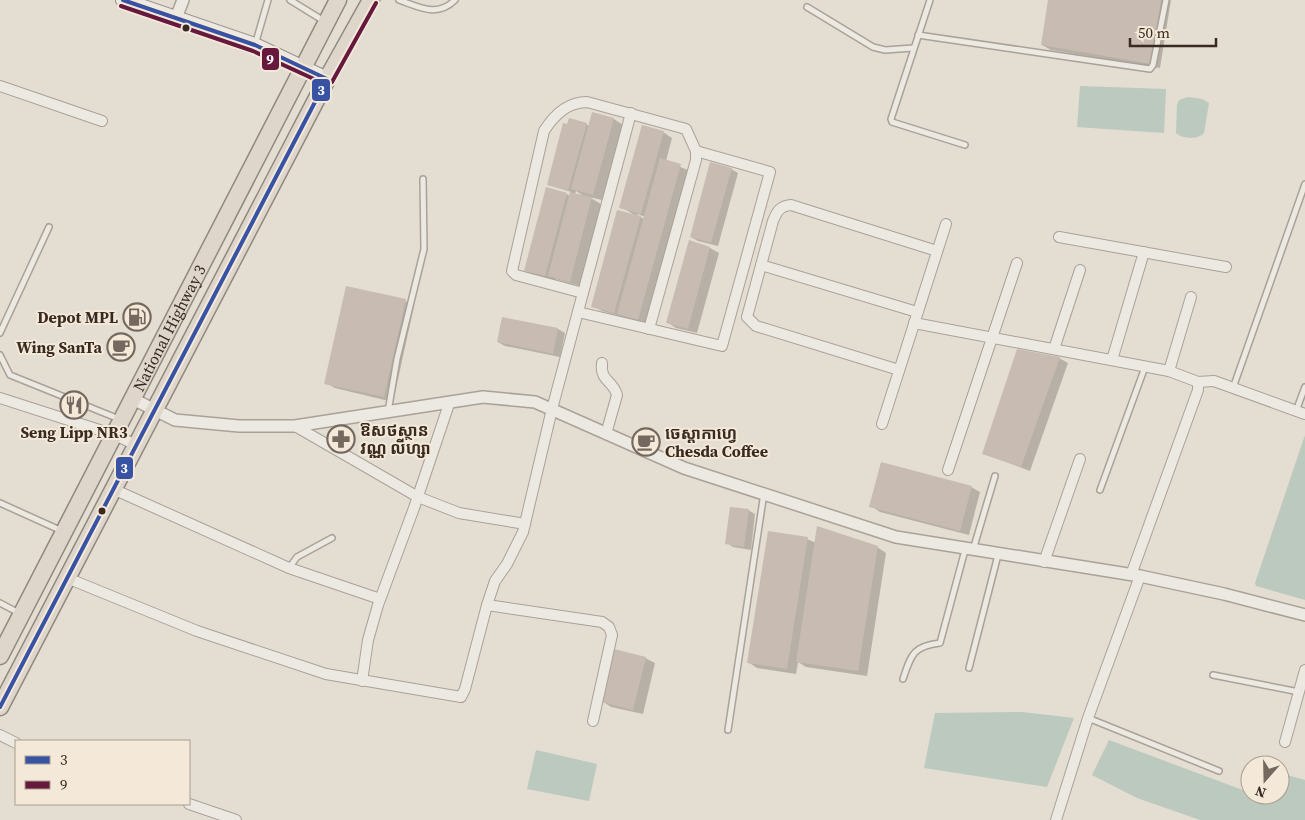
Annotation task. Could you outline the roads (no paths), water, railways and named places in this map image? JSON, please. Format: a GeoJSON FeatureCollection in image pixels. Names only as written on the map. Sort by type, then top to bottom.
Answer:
{"type":"FeatureCollection","features":[{"type":"Feature","properties":{"kind":"highway","name":"National Highway 3"},"geometry":{"type":"LineString","coordinates":[[0,656],[338,0]]}},
{"type":"Feature","properties":{"kind":"highway","name":"National Highway 3"},"geometry":{"type":"LineString","coordinates":[[0,707],[327,79],[371,0]]}},
{"type":"Feature","properties":{"kind":"main road"},"geometry":{"type":"LineString","coordinates":[[123,0],[255,45],[327,79]]}},
{"type":"Feature","properties":{"kind":"street"},"geometry":{"type":"LineString","coordinates":[[176,18],[183,0]]}},
{"type":"Feature","properties":{"kind":"street"},"geometry":{"type":"LineString","coordinates":[[0,86],[102,121]]}},
{"type":"Feature","properties":{"kind":"street"},"geometry":{"type":"LineString","coordinates":[[583,293],[516,275],[512,271],[541,138],[554,116],[578,102],[686,129],[696,151],[696,160],[649,329]]}},
{"type":"Feature","properties":{"kind":"street"},"geometry":{"type":"LineString","coordinates":[[67,578],[196,631],[326,674],[362,682],[461,697],[465,689],[495,581],[507,564],[525,524],[552,409],[632,114]]}},
{"type":"Feature","properties":{"kind":"street"},"geometry":{"type":"LineString","coordinates":[[578,312],[722,346],[770,172],[696,151]]}},
{"type":"Feature","properties":{"kind":"street"},"geometry":{"type":"LineString","coordinates":[[899,370],[756,326],[747,316],[778,210],[784,206],[791,205],[937,251]]}},
{"type":"Feature","properties":{"kind":"street"},"geometry":{"type":"LineString","coordinates":[[882,424],[946,224]]}},
{"type":"Feature","properties":{"kind":"street"},"geometry":{"type":"LineString","coordinates":[[1059,237],[1226,267]]}},
{"type":"Feature","properties":{"kind":"street"},"geometry":{"type":"LineString","coordinates":[[1112,360],[1144,252]]}},
{"type":"Feature","properties":{"kind":"street"},"geometry":{"type":"LineString","coordinates":[[948,470],[1018,263]]}},
{"type":"Feature","properties":{"kind":"street"},"geometry":{"type":"LineString","coordinates":[[761,265],[917,312]]}},
{"type":"Feature","properties":{"kind":"street"},"geometry":{"type":"LineString","coordinates":[[1054,349],[1080,270]]}},
{"type":"Feature","properties":{"kind":"street"},"geometry":{"type":"LineString","coordinates":[[1169,371],[1191,297]]}},
{"type":"Feature","properties":{"kind":"street"},"geometry":{"type":"LineString","coordinates":[[914,323],[1145,366],[1169,371],[1198,382],[1214,381],[1301,413]]}},
{"type":"Feature","properties":{"kind":"street"},"geometry":{"type":"LineString","coordinates":[[602,363],[601,373],[607,382],[615,388],[617,395],[606,434]]}},
{"type":"Feature","properties":{"kind":"street"},"geometry":{"type":"LineString","coordinates":[[1056,820],[1088,718],[1198,390],[1198,382]]}},
{"type":"Feature","properties":{"kind":"street"},"geometry":{"type":"LineString","coordinates":[[133,399],[175,420],[240,426],[295,426],[449,404],[483,397],[535,402],[684,468],[896,537],[969,551],[1136,575],[1224,594],[1305,615]]}},
{"type":"Feature","properties":{"kind":"street"},"geometry":{"type":"LineString","coordinates":[[0,398],[118,428],[136,445]]}},
{"type":"Feature","properties":{"kind":"street"},"geometry":{"type":"LineString","coordinates":[[362,682],[368,640],[380,599],[418,497],[449,404]]}},
{"type":"Feature","properties":{"kind":"street"},"geometry":{"type":"LineString","coordinates":[[295,426],[418,497],[459,513],[525,524]]}},
{"type":"Feature","properties":{"kind":"street"},"geometry":{"type":"LineString","coordinates":[[1044,562],[1080,459]]}},
{"type":"Feature","properties":{"kind":"street"},"geometry":{"type":"LineString","coordinates":[[113,489],[289,568],[380,599]]}},
{"type":"Feature","properties":{"kind":"street"},"geometry":{"type":"LineString","coordinates":[[487,605],[602,622],[609,627],[612,635],[593,722]]}},
{"type":"Feature","properties":{"kind":"street"},"geometry":{"type":"LineString","coordinates":[[1285,742],[1305,670]]}},
{"type":"Feature","properties":{"kind":"street"},"geometry":{"type":"LineString","coordinates":[[0,734],[15,742]]}},
{"type":"Feature","properties":{"kind":"street"},"geometry":{"type":"LineString","coordinates":[[190,804],[236,820]]}},
{"type":"Feature","properties":{"kind":"lane"},"geometry":{"type":"LineString","coordinates":[[255,45],[268,0]]}},
{"type":"Feature","properties":{"kind":"lane"},"geometry":{"type":"LineString","coordinates":[[290,0],[326,22]]}},
{"type":"Feature","properties":{"kind":"lane"},"geometry":{"type":"LineString","coordinates":[[399,0],[430,11],[442,10],[455,0]]}},
{"type":"Feature","properties":{"kind":"lane"},"geometry":{"type":"LineString","coordinates":[[930,0],[891,119],[892,122],[964,145]]}},
{"type":"Feature","properties":{"kind":"lane"},"geometry":{"type":"LineString","coordinates":[[918,35],[1150,69],[1153,65],[1166,0]]}},
{"type":"Feature","properties":{"kind":"lane"},"geometry":{"type":"LineString","coordinates":[[807,7],[873,47],[885,50],[913,48]]}},
{"type":"Feature","properties":{"kind":"lane"},"geometry":{"type":"LineString","coordinates":[[388,412],[397,359],[424,249],[423,179]]}},
{"type":"Feature","properties":{"kind":"lane"},"geometry":{"type":"LineString","coordinates":[[1232,388],[1305,184]]}},
{"type":"Feature","properties":{"kind":"lane"},"geometry":{"type":"LineString","coordinates":[[0,333],[49,227]]}},
{"type":"Feature","properties":{"kind":"lane"},"geometry":{"type":"LineString","coordinates":[[0,355],[10,375],[118,428]]}},
{"type":"Feature","properties":{"kind":"lane"},"geometry":{"type":"LineString","coordinates":[[1100,490],[1145,366]]}},
{"type":"Feature","properties":{"kind":"lane"},"geometry":{"type":"LineString","coordinates":[[1301,413],[1305,387]]}},
{"type":"Feature","properties":{"kind":"lane"},"geometry":{"type":"LineString","coordinates":[[903,679],[911,654],[919,649],[940,643],[995,476]]}},
{"type":"Feature","properties":{"kind":"lane"},"geometry":{"type":"LineString","coordinates":[[728,730],[764,494]]}},
{"type":"Feature","properties":{"kind":"lane"},"geometry":{"type":"LineString","coordinates":[[0,503],[64,532]]}},
{"type":"Feature","properties":{"kind":"lane"},"geometry":{"type":"LineString","coordinates":[[289,568],[297,557],[332,538]]}},
{"type":"Feature","properties":{"kind":"lane"},"geometry":{"type":"LineString","coordinates":[[970,668],[998,555]]}},
{"type":"Feature","properties":{"kind":"lane"},"geometry":{"type":"LineString","coordinates":[[0,603],[22,614]]}},
{"type":"Feature","properties":{"kind":"lane"},"geometry":{"type":"LineString","coordinates":[[1213,675],[1299,692]]}},
{"type":"Feature","properties":{"kind":"lane"},"geometry":{"type":"LineString","coordinates":[[1088,718],[1220,771]]}},
{"type":"Feature","properties":{"kind":"place","name":"Depot MPL"},"geometry":{"type":"Point","coordinates":[137,317]}},
{"type":"Feature","properties":{"kind":"place","name":"Wing SanTa"},"geometry":{"type":"Point","coordinates":[121,347]}},
{"type":"Feature","properties":{"kind":"place","name":"Seng Lipp NR3"},"geometry":{"type":"Point","coordinates":[74,405]}},
{"type":"Feature","properties":{"kind":"place","name":"ឱសថស្ថាន វណ្ណ លីហ្សា"},"geometry":{"type":"Point","coordinates":[341,439]}},
{"type":"Feature","properties":{"kind":"place","name":"ចេស្ដាកាហ្វេ Chesda Coffee"},"geometry":{"type":"Point","coordinates":[646,442]}}]}
